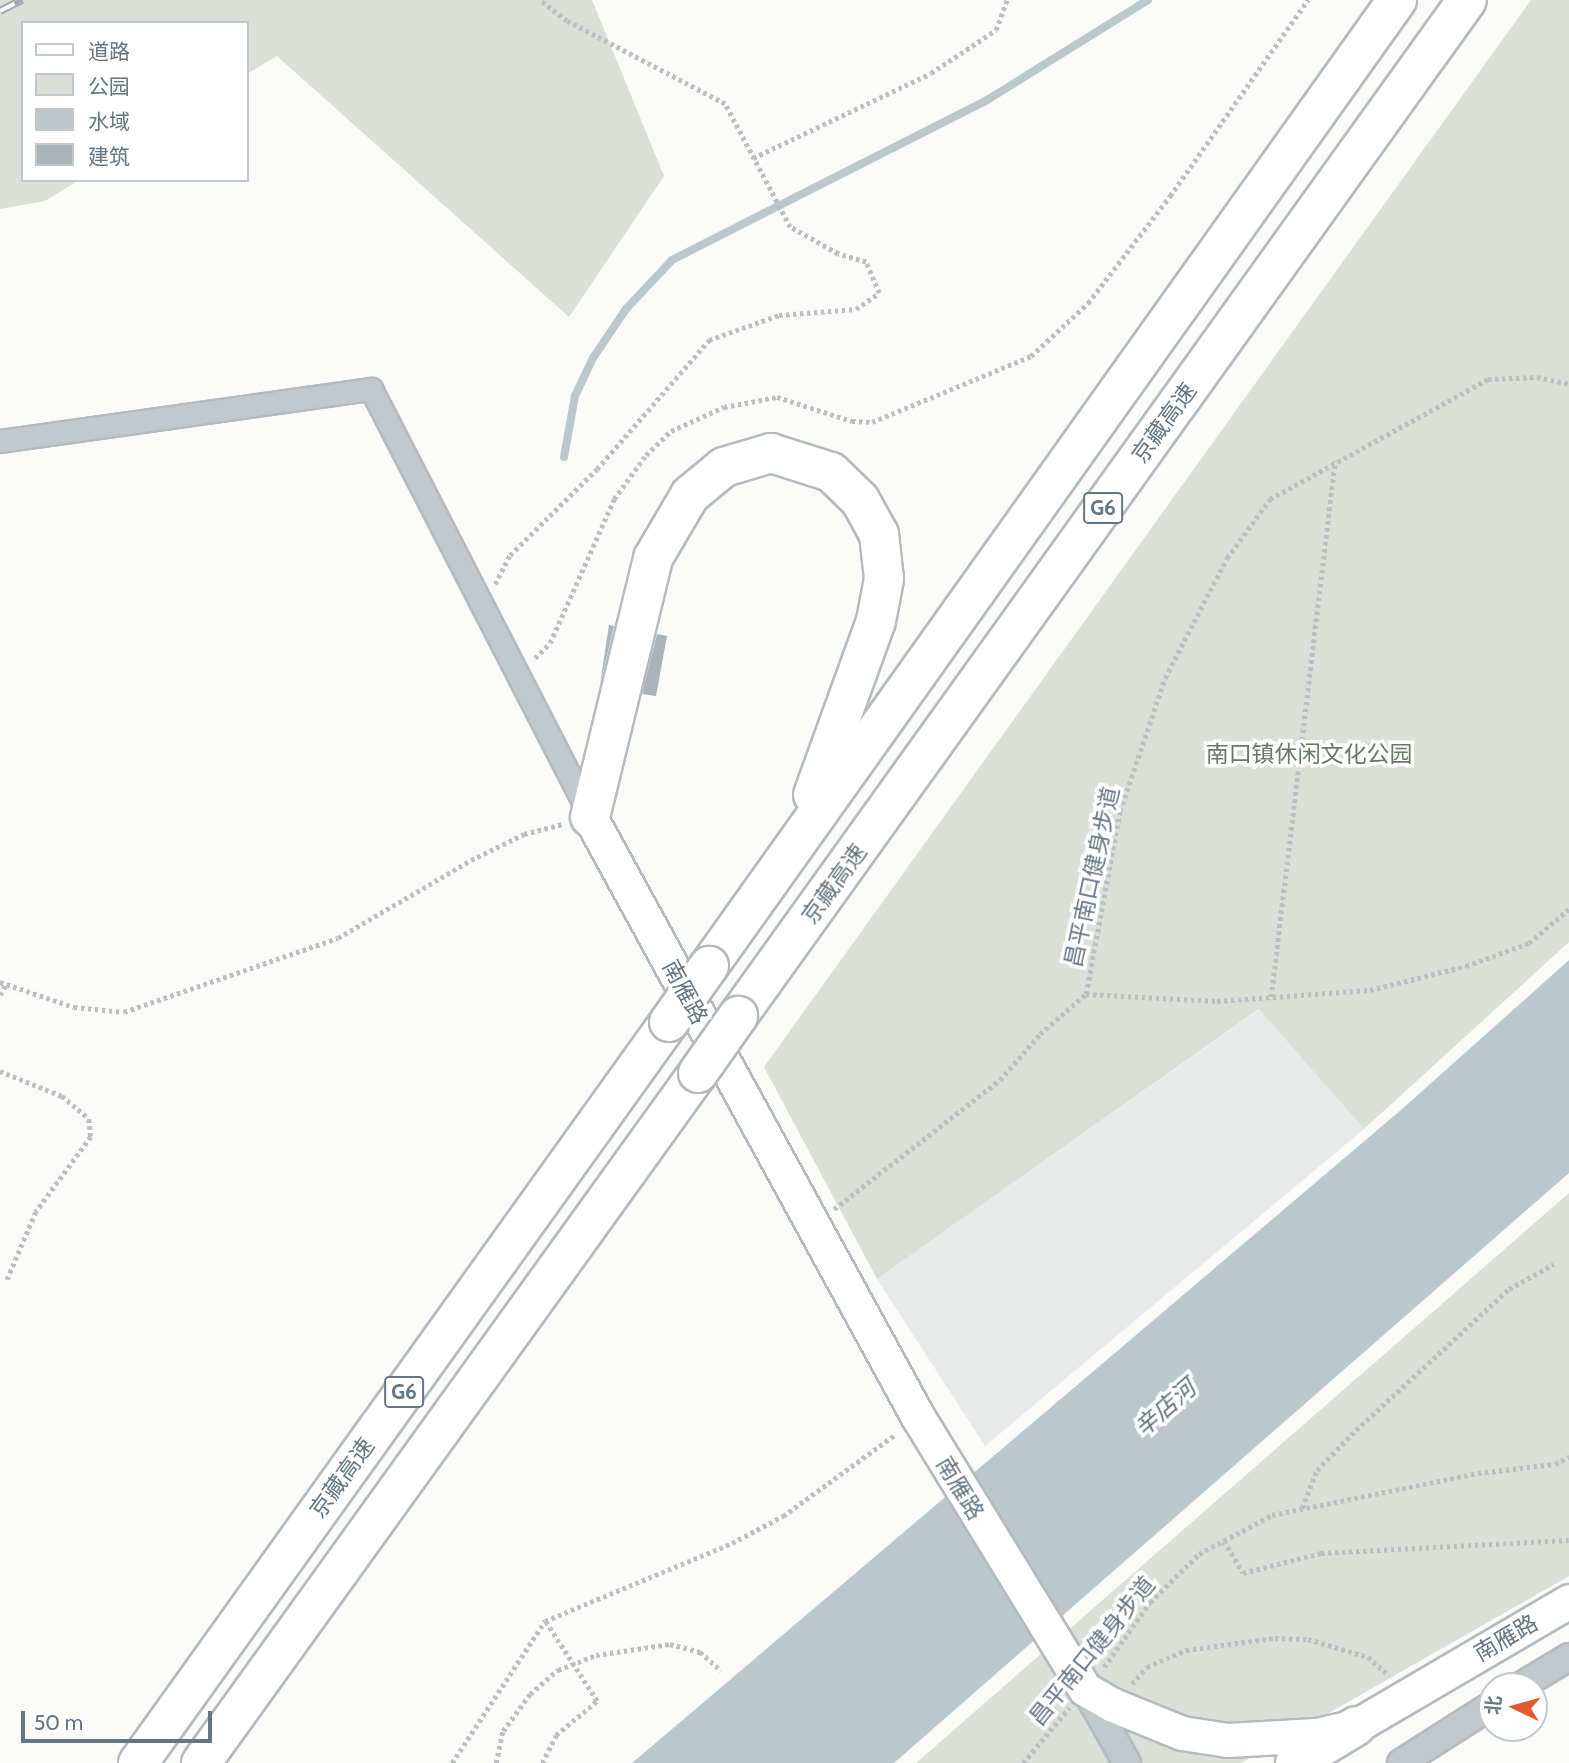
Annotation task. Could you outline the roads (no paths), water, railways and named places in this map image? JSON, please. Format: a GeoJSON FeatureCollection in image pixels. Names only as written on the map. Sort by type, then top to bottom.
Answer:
{"type":"FeatureCollection","features":[{"type":"Feature","properties":{"kind":"highway","name":"G6"},"geometry":{"type":"LineString","coordinates":[[792,849],[1397,0]]}},
{"type":"Feature","properties":{"kind":"highway","name":"京藏高速"},"geometry":{"type":"LineString","coordinates":[[201,1763],[1467,0]]}},
{"type":"Feature","properties":{"kind":"highway"},"geometry":{"type":"LineString","coordinates":[[590,817],[653,558],[691,495],[724,467],[771,453],[831,472],[860,500],[879,534],[884,579],[876,621],[847,706],[792,849]]}},
{"type":"Feature","properties":{"kind":"highway","name":"京藏高速"},"geometry":{"type":"LineString","coordinates":[[138,1763],[792,849]]}},
{"type":"Feature","properties":{"kind":"highway"},"geometry":{"type":"LineString","coordinates":[[1295,1763],[1356,1726]]}},
{"type":"Feature","properties":{"kind":"main road","name":"南雁路"},"geometry":{"type":"LineString","coordinates":[[590,817],[811,1226],[942,1459],[1045,1629],[1099,1697],[1182,1733],[1227,1740],[1316,1735],[1356,1726],[1569,1601]]}},
{"type":"Feature","properties":{"kind":"street"},"geometry":{"type":"LineString","coordinates":[[0,441],[371,389],[485,604],[590,817]]}},
{"type":"Feature","properties":{"kind":"street"},"geometry":{"type":"LineString","coordinates":[[1544,1672],[1569,1657]]}},
{"type":"Feature","properties":{"kind":"street"},"geometry":{"type":"LineString","coordinates":[[1099,1697],[1127,1763]]}},
{"type":"Feature","properties":{"kind":"street"},"geometry":{"type":"LineString","coordinates":[[1401,1763],[1478,1714]]}},
{"type":"Feature","properties":{"kind":"water","name":"辛店河"},"geometry":{"type":"Polygon","coordinates":[[[1569,960],[1569,1173],[894,1763],[632,1763],[1401,1110],[1569,960]]]}},
{"type":"Feature","properties":{"kind":"waterway"},"geometry":{"type":"LineString","coordinates":[[564,457],[575,396],[593,358],[626,309],[672,260],[984,102],[1148,0]]}},
{"type":"Feature","properties":{"kind":"railway"},"geometry":{"type":"LineString","coordinates":[[0,11],[22,0]]}},
{"type":"Feature","properties":{"kind":"park label","name":"南口镇休闲文化公园"},"geometry":{"type":"Point","coordinates":[1309,754]}}]}
